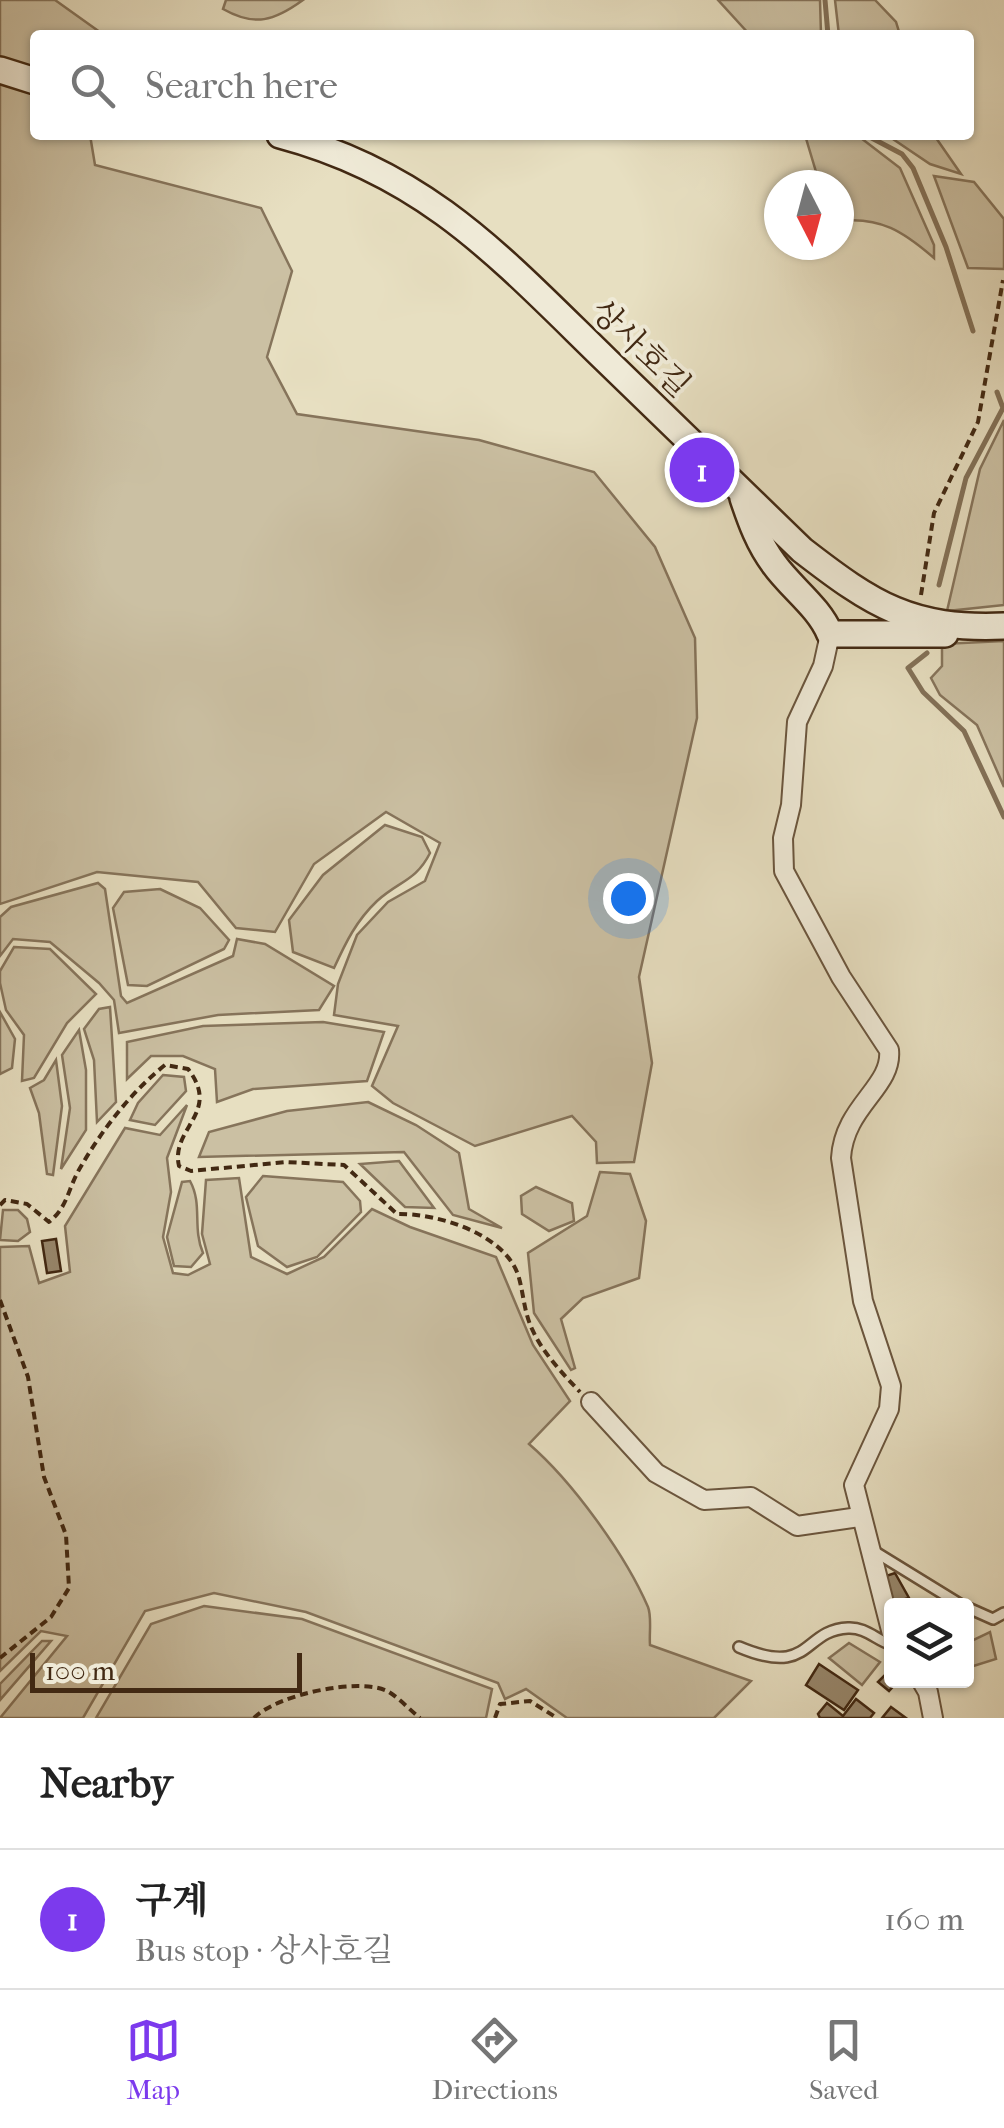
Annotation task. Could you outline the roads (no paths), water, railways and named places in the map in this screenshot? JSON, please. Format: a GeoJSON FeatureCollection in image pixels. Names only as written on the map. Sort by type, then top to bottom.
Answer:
{"type":"FeatureCollection","features":[{"type":"Feature","properties":{"kind":"street"},"geometry":{"type":"LineString","coordinates":[[0,70],[30,79]]}},
{"type":"Feature","properties":{"kind":"street","name":"상사호길"},"geometry":{"type":"LineString","coordinates":[[299,140],[376,167],[456,218],[802,550],[848,586],[892,612],[917,619],[969,627],[1004,626]]}},
{"type":"Feature","properties":{"kind":"street"},"geometry":{"type":"LineString","coordinates":[[740,490],[755,535],[774,565],[824,619],[830,634],[823,666],[797,722],[793,790],[782,855],[784,871],[841,976],[889,1050],[885,1076],[850,1118],[842,1136],[863,1301],[890,1386],[889,1409],[854,1485],[884,1607]]}},
{"type":"Feature","properties":{"kind":"street"},"geometry":{"type":"LineString","coordinates":[[830,634],[942,634],[969,627]]}},
{"type":"Feature","properties":{"kind":"street"},"geometry":{"type":"LineString","coordinates":[[590,1402],[656,1473],[704,1500],[750,1498],[797,1526],[859,1517]]}},
{"type":"Feature","properties":{"kind":"street"},"geometry":{"type":"LineString","coordinates":[[925,1688],[936,1714]]}},
{"type":"Feature","properties":{"kind":"lane"},"geometry":{"type":"LineString","coordinates":[[866,1546],[952,1598]]}},
{"type":"Feature","properties":{"kind":"lane"},"geometry":{"type":"LineString","coordinates":[[974,1610],[993,1618],[1004,1613]]}},
{"type":"Feature","properties":{"kind":"lane"},"geometry":{"type":"LineString","coordinates":[[739,1647],[758,1655],[790,1658],[838,1630],[852,1627],[884,1641]]}},
{"type":"Feature","properties":{"kind":"waterway"},"geometry":{"type":"LineString","coordinates":[[825,0],[828,30]]}},
{"type":"Feature","properties":{"kind":"waterway"},"geometry":{"type":"LineString","coordinates":[[875,140],[902,154],[913,168],[946,247],[973,331]]}},
{"type":"Feature","properties":{"kind":"waterway"},"geometry":{"type":"LineString","coordinates":[[939,585],[966,478],[1003,408],[997,392]]}},
{"type":"Feature","properties":{"kind":"waterway"},"geometry":{"type":"LineString","coordinates":[[927,653],[908,668],[923,692],[964,731],[1004,817]]}},
{"type":"Feature","properties":{"kind":"place","name":"구계"},"geometry":{"type":"Point","coordinates":[702,470]}}]}
